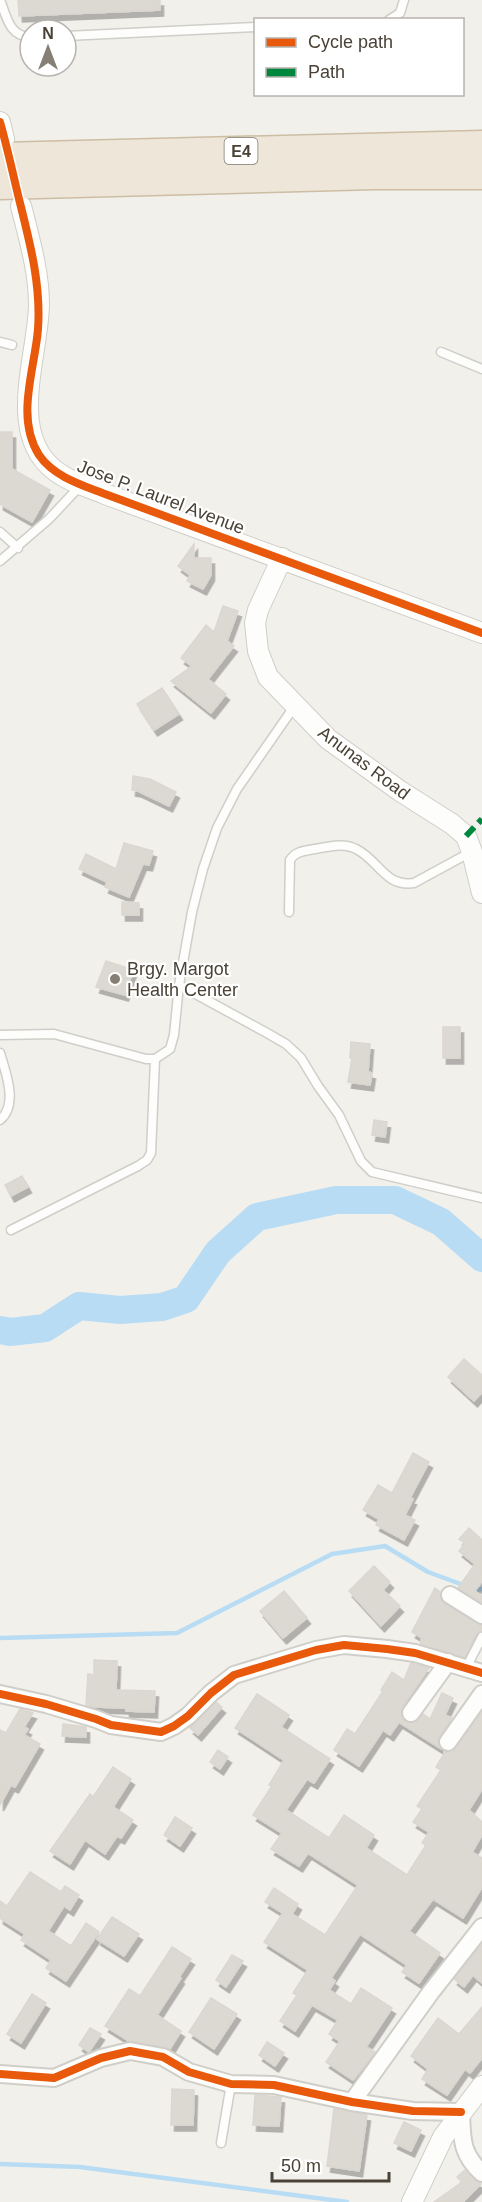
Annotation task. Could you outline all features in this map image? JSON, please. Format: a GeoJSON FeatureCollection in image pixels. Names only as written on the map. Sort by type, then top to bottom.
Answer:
{"type":"FeatureCollection","features":[{"type":"Feature","properties":{"kind":"highway","name":"E4"},"geometry":{"type":"LineString","coordinates":[[2,140],[482,146]]}},
{"type":"Feature","properties":{"kind":"highway","name":"E4"},"geometry":{"type":"LineString","coordinates":[[0,184],[375,174],[482,174]]}},
{"type":"Feature","properties":{"kind":"street","name":"Jose P. Laurel Avenue"},"geometry":{"type":"LineString","coordinates":[[21,206],[33,253],[39,302],[38,331],[29,386],[29,423],[39,454],[63,476],[81,484],[482,633]]}},
{"type":"Feature","properties":{"kind":"street","name":"Anunas Road"},"geometry":{"type":"LineString","coordinates":[[282,558],[258,610],[256,635],[262,664],[268,677],[296,703],[312,723],[346,753],[452,824],[466,836],[482,893]]}},
{"type":"Feature","properties":{"kind":"street"},"geometry":{"type":"LineString","coordinates":[[450,1595],[482,1616]]}},
{"type":"Feature","properties":{"kind":"street"},"geometry":{"type":"LineString","coordinates":[[0,1694],[46,1704],[111,1725],[161,1732],[174,1726],[234,1675],[316,1650],[344,1646],[387,1649],[415,1653],[474,1671]]}},
{"type":"Feature","properties":{"kind":"street"},"geometry":{"type":"LineString","coordinates":[[411,1713],[448,1662]]}},
{"type":"Feature","properties":{"kind":"street"},"geometry":{"type":"LineString","coordinates":[[448,1742],[482,1694]]}},
{"type":"Feature","properties":{"kind":"street"},"geometry":{"type":"LineString","coordinates":[[352,2102],[431,1992],[482,1927]]}},
{"type":"Feature","properties":{"kind":"street"},"geometry":{"type":"LineString","coordinates":[[0,2074],[54,2078],[101,2058],[130,2051],[163,2057],[189,2072],[231,2084],[274,2085],[352,2102],[412,2111],[461,2112]]}},
{"type":"Feature","properties":{"kind":"street"},"geometry":{"type":"LineString","coordinates":[[412,2202],[443,2137],[482,2086]]}},
{"type":"Feature","properties":{"kind":"street"},"geometry":{"type":"LineString","coordinates":[[461,2112],[463,2146],[473,2165],[482,2173]]}},
{"type":"Feature","properties":{"kind":"lane"},"geometry":{"type":"LineString","coordinates":[[0,0],[11,30],[18,34]]}},
{"type":"Feature","properties":{"kind":"lane"},"geometry":{"type":"LineString","coordinates":[[392,18],[400,13],[404,0]]}},
{"type":"Feature","properties":{"kind":"lane"},"geometry":{"type":"LineString","coordinates":[[78,35],[254,27]]}},
{"type":"Feature","properties":{"kind":"lane"},"geometry":{"type":"LineString","coordinates":[[0,342],[12,345]]}},
{"type":"Feature","properties":{"kind":"lane"},"geometry":{"type":"LineString","coordinates":[[441,352],[482,369]]}},
{"type":"Feature","properties":{"kind":"lane"},"geometry":{"type":"LineString","coordinates":[[0,561],[54,515],[81,484]]}},
{"type":"Feature","properties":{"kind":"lane"},"geometry":{"type":"LineString","coordinates":[[0,531],[18,548]]}},
{"type":"Feature","properties":{"kind":"lane"},"geometry":{"type":"LineString","coordinates":[[0,1035],[54,1034],[146,1059],[155,1059],[170,1049],[174,1035],[179,985],[203,869],[217,828],[237,789],[296,703]]}},
{"type":"Feature","properties":{"kind":"lane"},"geometry":{"type":"LineString","coordinates":[[289,912],[290,860],[294,854],[302,851],[335,845],[357,849],[389,877],[404,884],[414,883],[472,852]]}},
{"type":"Feature","properties":{"kind":"lane"},"geometry":{"type":"LineString","coordinates":[[179,985],[286,1044],[301,1058],[339,1115],[360,1161],[372,1172],[482,1198]]}},
{"type":"Feature","properties":{"kind":"lane"},"geometry":{"type":"LineString","coordinates":[[0,1053],[9,1084],[8,1105],[0,1120]]}},
{"type":"Feature","properties":{"kind":"lane"},"geometry":{"type":"LineString","coordinates":[[10,1230],[147,1160],[151,1153],[155,1059]]}},
{"type":"Feature","properties":{"kind":"lane"},"geometry":{"type":"LineString","coordinates":[[474,1671],[482,1637]]}},
{"type":"Feature","properties":{"kind":"lane"},"geometry":{"type":"LineString","coordinates":[[221,2143],[231,2084]]}},
{"type":"Feature","properties":{"kind":"building"},"geometry":{"type":"Polygon","coordinates":[[[18,0],[160,0],[160,10],[19,16],[18,0]]]}},
{"type":"Feature","properties":{"kind":"building"},"geometry":{"type":"Polygon","coordinates":[[[0,432],[12,432],[12,469],[50,490],[32,522],[0,504],[0,432]]]}},
{"type":"Feature","properties":{"kind":"building"},"geometry":{"type":"Polygon","coordinates":[[[194,544],[194,558],[211,558],[211,575],[203,589],[187,581],[190,575],[178,566],[194,544]]]}},
{"type":"Feature","properties":{"kind":"building"},"geometry":{"type":"Polygon","coordinates":[[[223,606],[238,611],[227,641],[234,646],[208,679],[226,694],[211,713],[171,681],[192,666],[181,658],[206,625],[214,632],[223,606]]]}},
{"type":"Feature","properties":{"kind":"building"},"geometry":{"type":"Polygon","coordinates":[[[162,688],[179,714],[154,730],[137,704],[162,688]]]}},
{"type":"Feature","properties":{"kind":"building"},"geometry":{"type":"Polygon","coordinates":[[[133,776],[150,779],[176,792],[169,806],[132,790],[133,776]]]}},
{"type":"Feature","properties":{"kind":"building"},"geometry":{"type":"Polygon","coordinates":[[[124,843],[153,851],[149,865],[143,864],[129,897],[105,887],[107,882],[79,869],[86,854],[116,869],[124,843]]]}},
{"type":"Feature","properties":{"kind":"building"},"geometry":{"type":"Polygon","coordinates":[[[122,902],[139,903],[139,915],[122,915],[122,902]]]}},
{"type":"Feature","properties":{"kind":"building","name":"Brgy. Margot Health Center"},"geometry":{"type":"Polygon","coordinates":[[[106,961],[133,970],[125,995],[96,987],[106,961]]]}},
{"type":"Feature","properties":{"kind":"building"},"geometry":{"type":"Polygon","coordinates":[[[443,1027],[460,1027],[460,1058],[443,1058],[443,1027]]]}},
{"type":"Feature","properties":{"kind":"building"},"geometry":{"type":"Polygon","coordinates":[[[351,1042],[370,1044],[368,1072],[372,1073],[370,1085],[348,1082],[352,1058],[350,1058],[351,1042]]]}},
{"type":"Feature","properties":{"kind":"building"},"geometry":{"type":"Polygon","coordinates":[[[374,1120],[387,1122],[385,1137],[372,1135],[374,1120]]]}},
{"type":"Feature","properties":{"kind":"building"},"geometry":{"type":"Polygon","coordinates":[[[22,1176],[28,1187],[11,1196],[5,1185],[22,1176]]]}},
{"type":"Feature","properties":{"kind":"building"},"geometry":{"type":"Polygon","coordinates":[[[464,1359],[482,1375],[482,1392],[474,1401],[448,1377],[464,1359]]]}},
{"type":"Feature","properties":{"kind":"building"},"geometry":{"type":"Polygon","coordinates":[[[413,1453],[429,1462],[410,1498],[413,1499],[405,1515],[415,1520],[404,1540],[376,1525],[379,1519],[363,1510],[378,1485],[392,1493],[413,1453]]]}},
{"type":"Feature","properties":{"kind":"building"},"geometry":{"type":"Polygon","coordinates":[[[469,1528],[482,1540],[482,1581],[475,1591],[482,1596],[482,1603],[458,1588],[475,1564],[459,1551],[465,1543],[459,1539],[469,1528]]]}},
{"type":"Feature","properties":{"kind":"building"},"geometry":{"type":"Polygon","coordinates":[[[374,1566],[390,1582],[383,1590],[400,1606],[381,1626],[349,1591],[374,1566]]]}},
{"type":"Feature","properties":{"kind":"building"},"geometry":{"type":"Polygon","coordinates":[[[435,1588],[440,1592],[444,1604],[482,1625],[482,1631],[476,1634],[465,1657],[420,1644],[422,1638],[412,1632],[435,1588]]]}},
{"type":"Feature","properties":{"kind":"building"},"geometry":{"type":"Polygon","coordinates":[[[284,1591],[307,1618],[283,1638],[260,1611],[284,1591]]]}},
{"type":"Feature","properties":{"kind":"building"},"geometry":{"type":"Polygon","coordinates":[[[94,1660],[117,1661],[116,1690],[155,1691],[154,1712],[126,1711],[126,1708],[86,1705],[88,1674],[94,1675],[94,1660]]]}},
{"type":"Feature","properties":{"kind":"building"},"geometry":{"type":"Polygon","coordinates":[[[411,1663],[429,1668],[402,1707],[404,1721],[415,1723],[423,1714],[430,1719],[442,1693],[453,1698],[445,1715],[452,1718],[439,1736],[440,1748],[399,1722],[390,1735],[383,1730],[359,1766],[334,1750],[347,1729],[355,1734],[383,1691],[381,1690],[392,1672],[404,1680],[411,1663]]]}},
{"type":"Feature","properties":{"kind":"building"},"geometry":{"type":"Polygon","coordinates":[[[257,1694],[289,1715],[281,1727],[330,1759],[314,1783],[307,1779],[286,1810],[329,1838],[344,1815],[374,1835],[366,1848],[407,1875],[426,1845],[422,1843],[429,1832],[413,1822],[422,1809],[417,1806],[441,1770],[436,1767],[445,1752],[452,1752],[457,1748],[482,1712],[482,1789],[469,1810],[482,1822],[482,1835],[472,1852],[482,1858],[482,1887],[463,1918],[433,1899],[409,1931],[440,1953],[419,1983],[402,1972],[407,1965],[360,1934],[331,1978],[335,1981],[329,1990],[351,2004],[361,1988],[392,2008],[366,2047],[375,2052],[353,2080],[326,2062],[340,2041],[329,2034],[338,2020],[312,2005],[295,2031],[280,2021],[297,1995],[293,1993],[308,1970],[264,1942],[283,1913],[265,1902],[274,1888],[298,1904],[292,1914],[325,1935],[358,1885],[308,1853],[299,1866],[271,1849],[282,1833],[253,1815],[272,1786],[269,1785],[284,1760],[235,1728],[257,1694]]]}},
{"type":"Feature","properties":{"kind":"building"},"geometry":{"type":"Polygon","coordinates":[[[216,1702],[222,1707],[198,1735],[190,1728],[216,1702]]]}},
{"type":"Feature","properties":{"kind":"building"},"geometry":{"type":"Polygon","coordinates":[[[20,1709],[33,1713],[24,1727],[28,1729],[24,1735],[40,1744],[15,1787],[11,1785],[0,1805],[0,1730],[6,1733],[20,1709]]]}},
{"type":"Feature","properties":{"kind":"building"},"geometry":{"type":"Polygon","coordinates":[[[63,1724],[86,1727],[86,1737],[62,1736],[63,1724]]]}},
{"type":"Feature","properties":{"kind":"building"},"geometry":{"type":"Polygon","coordinates":[[[218,1750],[228,1757],[220,1769],[210,1762],[218,1750]]]}},
{"type":"Feature","properties":{"kind":"building"},"geometry":{"type":"Polygon","coordinates":[[[113,1767],[131,1779],[113,1807],[133,1820],[121,1838],[117,1836],[105,1854],[85,1840],[70,1864],[50,1851],[90,1794],[93,1797],[113,1767]]]}},
{"type":"Feature","properties":{"kind":"building"},"geometry":{"type":"Polygon","coordinates":[[[175,1817],[192,1828],[180,1846],[164,1835],[175,1817]]]}},
{"type":"Feature","properties":{"kind":"building"},"geometry":{"type":"Polygon","coordinates":[[[30,1872],[61,1892],[65,1886],[79,1895],[70,1910],[64,1906],[48,1931],[71,1946],[86,1923],[99,1932],[66,1981],[46,1968],[51,1960],[21,1940],[25,1934],[0,1918],[0,1901],[7,1906],[30,1872]]]}},
{"type":"Feature","properties":{"kind":"building"},"geometry":{"type":"Polygon","coordinates":[[[112,1917],[139,1934],[124,1956],[97,1939],[112,1917]]]}},
{"type":"Feature","properties":{"kind":"building"},"geometry":{"type":"Polygon","coordinates":[[[482,1944],[482,1983],[473,1975],[464,1987],[454,1979],[482,1944]]]}},
{"type":"Feature","properties":{"kind":"building"},"geometry":{"type":"Polygon","coordinates":[[[172,1947],[191,1959],[157,2015],[181,2031],[170,2049],[129,2041],[105,2026],[129,1989],[140,1996],[172,1947]]]}},
{"type":"Feature","properties":{"kind":"building"},"geometry":{"type":"Polygon","coordinates":[[[232,1955],[243,1961],[226,1987],[216,1980],[232,1955]]]}},
{"type":"Feature","properties":{"kind":"building"},"geometry":{"type":"Polygon","coordinates":[[[32,1994],[46,2003],[21,2043],[7,2034],[32,1994]]]}},
{"type":"Feature","properties":{"kind":"building"},"geometry":{"type":"Polygon","coordinates":[[[211,1998],[237,2014],[214,2049],[189,2032],[211,1998]]]}},
{"type":"Feature","properties":{"kind":"building"},"geometry":{"type":"Polygon","coordinates":[[[482,2007],[482,2058],[470,2073],[465,2069],[447,2095],[422,2079],[428,2069],[411,2056],[438,2018],[459,2034],[482,2007]]]}},
{"type":"Feature","properties":{"kind":"building"},"geometry":{"type":"Polygon","coordinates":[[[90,2028],[101,2034],[89,2052],[79,2045],[90,2028]]]}},
{"type":"Feature","properties":{"kind":"building"},"geometry":{"type":"Polygon","coordinates":[[[267,2042],[284,2053],[275,2066],[259,2055],[267,2042]]]}},
{"type":"Feature","properties":{"kind":"building"},"geometry":{"type":"Polygon","coordinates":[[[172,2089],[194,2090],[193,2125],[171,2125],[172,2089]]]}},
{"type":"Feature","properties":{"kind":"building"},"geometry":{"type":"Polygon","coordinates":[[[255,2095],[281,2097],[279,2126],[253,2125],[255,2095]]]}},
{"type":"Feature","properties":{"kind":"building"},"geometry":{"type":"Polygon","coordinates":[[[334,2109],[367,2115],[359,2171],[327,2166],[334,2109]]]}},
{"type":"Feature","properties":{"kind":"building"},"geometry":{"type":"Polygon","coordinates":[[[404,2122],[421,2130],[411,2151],[394,2143],[404,2122]]]}},
{"type":"Feature","properties":{"kind":"building"},"geometry":{"type":"Polygon","coordinates":[[[465,2170],[481,2184],[463,2202],[434,2202],[462,2182],[457,2177],[465,2170]]]}},
{"type":"Feature","properties":{"kind":"waterway"},"geometry":{"type":"LineString","coordinates":[[0,1330],[10,1332],[45,1328],[79,1306],[120,1310],[162,1307],[186,1299],[218,1252],[257,1217],[336,1200],[395,1200],[441,1222],[482,1258]]}},
{"type":"Feature","properties":{"kind":"waterway"},"geometry":{"type":"LineString","coordinates":[[0,1638],[177,1633],[332,1554],[385,1546],[428,1572],[477,1590],[482,1589]]}},
{"type":"Feature","properties":{"kind":"waterway"},"geometry":{"type":"LineString","coordinates":[[0,2164],[80,2167],[347,2202]]}},
{"type":"Feature","properties":{"kind":"marked path"},"geometry":{"type":"LineString","coordinates":[[466,836],[482,819]]}},
{"type":"Feature","properties":{"kind":"cycle path"},"geometry":{"type":"LineString","coordinates":[[0,122],[37,282],[38,329],[27,409],[32,440],[45,463],[60,475],[87,487],[482,633]]}},
{"type":"Feature","properties":{"kind":"cycle path"},"geometry":{"type":"LineString","coordinates":[[0,1694],[46,1704],[111,1725],[161,1732],[188,1716],[211,1693],[234,1675],[316,1650],[344,1645],[387,1649],[415,1653],[482,1673]]}},
{"type":"Feature","properties":{"kind":"cycle path"},"geometry":{"type":"LineString","coordinates":[[0,2074],[54,2078],[101,2058],[130,2051],[163,2057],[189,2072],[231,2084],[274,2085],[352,2102],[413,2111],[461,2112]]}},
{"type":"Feature","properties":{"kind":"place","name":"Brgy. Margot Health Center"},"geometry":{"type":"Point","coordinates":[115,979]}}]}
